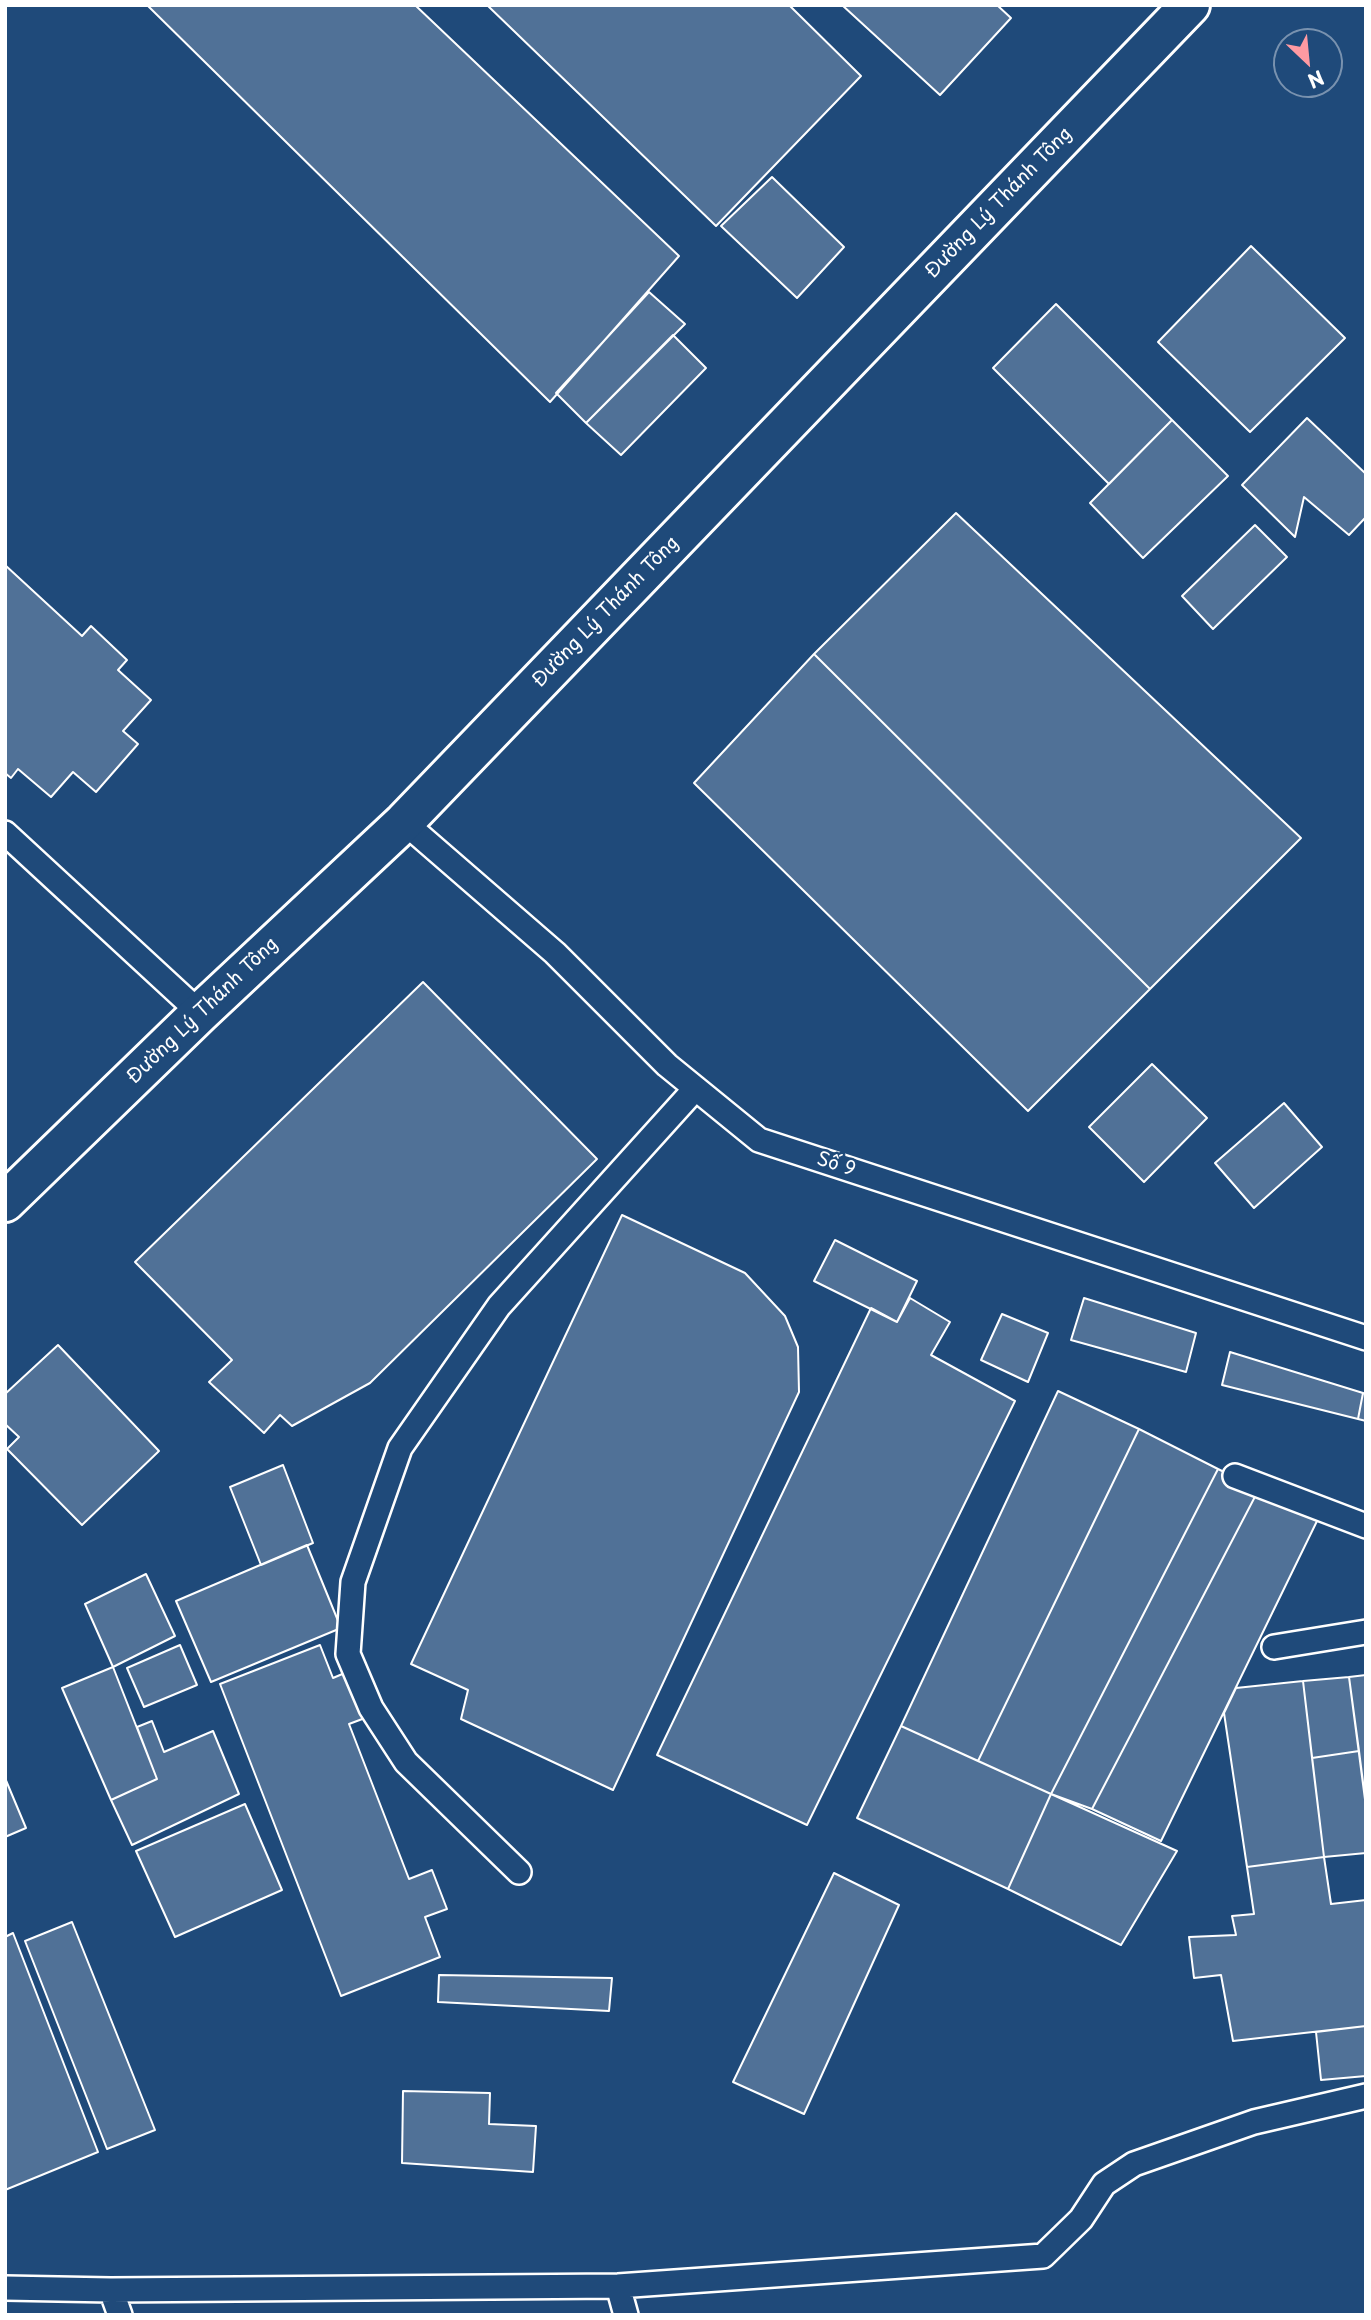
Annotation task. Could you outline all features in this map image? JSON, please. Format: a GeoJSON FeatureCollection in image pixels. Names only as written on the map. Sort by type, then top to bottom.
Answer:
{"type":"FeatureCollection","features":[{"type":"Feature","properties":{"kind":"street","name":"Đường Lý Thánh Tông"},"geometry":{"type":"LineString","coordinates":[[5,1202],[200,1013],[404,822],[1190,5]]}},
{"type":"Feature","properties":{"kind":"lane","name":"Số 9"},"geometry":{"type":"LineString","coordinates":[[404,822],[555,953],[667,1065],[759,1140],[1366,1338]]}},
{"type":"Feature","properties":{"kind":"lane"},"geometry":{"type":"LineString","coordinates":[[5,833],[200,1013]]}},
{"type":"Feature","properties":{"kind":"lane"},"geometry":{"type":"LineString","coordinates":[[519,1872],[406,1762],[371,1708],[348,1654],[352,1582],[400,1448],[499,1306],[695,1089]]}},
{"type":"Feature","properties":{"kind":"lane"},"geometry":{"type":"LineString","coordinates":[[1235,1476],[1366,1526]]}},
{"type":"Feature","properties":{"kind":"lane"},"geometry":{"type":"LineString","coordinates":[[1274,1647],[1366,1632]]}},
{"type":"Feature","properties":{"kind":"lane"},"geometry":{"type":"LineString","coordinates":[[5,2288],[111,2290],[618,2286],[1043,2256],[1081,2219],[1104,2184],[1134,2164],[1254,2122],[1366,2096]]}},
{"type":"Feature","properties":{"kind":"lane"},"geometry":{"type":"LineString","coordinates":[[618,2286],[626,2315]]}},
{"type":"Feature","properties":{"kind":"lane"},"geometry":{"type":"LineString","coordinates":[[111,2290],[120,2315]]}},
{"type":"Feature","properties":{"kind":"building"},"geometry":{"type":"Polygon","coordinates":[[[147,5],[415,5],[679,256],[550,402],[147,5]]]}},
{"type":"Feature","properties":{"kind":"building"},"geometry":{"type":"Polygon","coordinates":[[[487,5],[789,5],[861,76],[716,226],[487,5]]]}},
{"type":"Feature","properties":{"kind":"building"},"geometry":{"type":"Polygon","coordinates":[[[842,5],[997,5],[1011,18],[940,95],[842,5]]]}},
{"type":"Feature","properties":{"kind":"building"},"geometry":{"type":"Polygon","coordinates":[[[772,177],[844,247],[797,298],[721,226],[772,177]]]}},
{"type":"Feature","properties":{"kind":"building"},"geometry":{"type":"Polygon","coordinates":[[[1251,246],[1345,338],[1250,432],[1158,342],[1251,246]]]}},
{"type":"Feature","properties":{"kind":"building"},"geometry":{"type":"Polygon","coordinates":[[[649,292],[685,324],[586,423],[556,393],[649,292]]]}},
{"type":"Feature","properties":{"kind":"building"},"geometry":{"type":"Polygon","coordinates":[[[1056,304],[1172,420],[1109,484],[993,368],[1056,304]]]}},
{"type":"Feature","properties":{"kind":"building"},"geometry":{"type":"Polygon","coordinates":[[[673,335],[706,368],[621,455],[586,423],[673,335]]]}},
{"type":"Feature","properties":{"kind":"building"},"geometry":{"type":"Polygon","coordinates":[[[1307,418],[1366,474],[1366,517],[1349,535],[1304,497],[1295,537],[1242,485],[1307,418]]]}},
{"type":"Feature","properties":{"kind":"building"},"geometry":{"type":"Polygon","coordinates":[[[1172,420],[1228,476],[1143,558],[1090,503],[1172,420]]]}},
{"type":"Feature","properties":{"kind":"building"},"geometry":{"type":"Polygon","coordinates":[[[956,513],[1301,838],[1150,989],[814,654],[956,513]]]}},
{"type":"Feature","properties":{"kind":"building"},"geometry":{"type":"Polygon","coordinates":[[[1255,525],[1287,557],[1213,629],[1182,596],[1255,525]]]}},
{"type":"Feature","properties":{"kind":"building"},"geometry":{"type":"Polygon","coordinates":[[[5,565],[82,636],[91,626],[127,660],[118,670],[151,700],[123,731],[138,744],[96,792],[73,772],[51,797],[18,769],[11,778],[5,773],[5,565]]]}},
{"type":"Feature","properties":{"kind":"building"},"geometry":{"type":"Polygon","coordinates":[[[814,654],[1150,989],[1028,1111],[694,783],[814,654]]]}},
{"type":"Feature","properties":{"kind":"building"},"geometry":{"type":"Polygon","coordinates":[[[423,982],[597,1159],[370,1383],[292,1426],[280,1415],[264,1433],[209,1382],[232,1360],[135,1262],[423,982]]]}},
{"type":"Feature","properties":{"kind":"building"},"geometry":{"type":"Polygon","coordinates":[[[1152,1064],[1207,1118],[1144,1182],[1089,1127],[1152,1064]]]}},
{"type":"Feature","properties":{"kind":"building"},"geometry":{"type":"Polygon","coordinates":[[[1284,1103],[1322,1147],[1254,1208],[1215,1163],[1284,1103]]]}},
{"type":"Feature","properties":{"kind":"building"},"geometry":{"type":"Polygon","coordinates":[[[622,1215],[745,1273],[785,1316],[798,1347],[799,1392],[613,1790],[461,1719],[468,1690],[411,1664],[622,1215]]]}},
{"type":"Feature","properties":{"kind":"building"},"geometry":{"type":"Polygon","coordinates":[[[835,1240],[917,1281],[897,1322],[814,1281],[835,1240]]]}},
{"type":"Feature","properties":{"kind":"building"},"geometry":{"type":"Polygon","coordinates":[[[910,1298],[950,1322],[931,1355],[1015,1401],[807,1825],[657,1755],[871,1308],[897,1322],[910,1298]]]}},
{"type":"Feature","properties":{"kind":"building"},"geometry":{"type":"Polygon","coordinates":[[[1084,1298],[1196,1333],[1186,1372],[1071,1340],[1084,1298]]]}},
{"type":"Feature","properties":{"kind":"building"},"geometry":{"type":"Polygon","coordinates":[[[1002,1314],[1048,1333],[1028,1382],[981,1360],[1002,1314]]]}},
{"type":"Feature","properties":{"kind":"building"},"geometry":{"type":"Polygon","coordinates":[[[58,1345],[159,1451],[82,1525],[7,1449],[19,1437],[5,1424],[5,1394],[58,1345]]]}},
{"type":"Feature","properties":{"kind":"building"},"geometry":{"type":"Polygon","coordinates":[[[1230,1352],[1363,1393],[1358,1419],[1222,1385],[1230,1352]]]}},
{"type":"Feature","properties":{"kind":"building"},"geometry":{"type":"Polygon","coordinates":[[[1058,1391],[1139,1429],[978,1761],[901,1726],[1058,1391]]]}},
{"type":"Feature","properties":{"kind":"building"},"geometry":{"type":"Polygon","coordinates":[[[1363,1393],[1366,1394],[1366,1421],[1358,1419],[1363,1393]]]}},
{"type":"Feature","properties":{"kind":"building"},"geometry":{"type":"Polygon","coordinates":[[[1139,1429],[1218,1469],[1051,1794],[978,1761],[1139,1429]]]}},
{"type":"Feature","properties":{"kind":"building"},"geometry":{"type":"Polygon","coordinates":[[[283,1465],[313,1543],[261,1565],[230,1487],[283,1465]]]}},
{"type":"Feature","properties":{"kind":"building"},"geometry":{"type":"Polygon","coordinates":[[[1218,1469],[1259,1489],[1092,1809],[1051,1794],[1218,1469]]]}},
{"type":"Feature","properties":{"kind":"building"},"geometry":{"type":"Polygon","coordinates":[[[1259,1489],[1318,1519],[1161,1841],[1092,1809],[1259,1489]]]}},
{"type":"Feature","properties":{"kind":"building"},"geometry":{"type":"Polygon","coordinates":[[[307,1545],[341,1628],[211,1682],[176,1601],[307,1545]]]}},
{"type":"Feature","properties":{"kind":"building"},"geometry":{"type":"Polygon","coordinates":[[[146,1574],[175,1636],[113,1667],[85,1604],[146,1574]]]}},
{"type":"Feature","properties":{"kind":"building"},"geometry":{"type":"Polygon","coordinates":[[[180,1645],[197,1685],[144,1707],[127,1668],[180,1645]]]}},
{"type":"Feature","properties":{"kind":"building"},"geometry":{"type":"Polygon","coordinates":[[[320,1645],[333,1678],[347,1672],[365,1718],[349,1724],[409,1879],[432,1870],[447,1909],[425,1917],[440,1957],[341,1996],[220,1684],[320,1645]]]}},
{"type":"Feature","properties":{"kind":"building"},"geometry":{"type":"Polygon","coordinates":[[[113,1667],[157,1779],[111,1800],[62,1688],[113,1667]]]}},
{"type":"Feature","properties":{"kind":"building"},"geometry":{"type":"Polygon","coordinates":[[[1366,1675],[1366,1807],[1349,1677],[1366,1675]]]}},
{"type":"Feature","properties":{"kind":"building"},"geometry":{"type":"Polygon","coordinates":[[[1349,1677],[1359,1751],[1312,1758],[1303,1681],[1349,1677]]]}},
{"type":"Feature","properties":{"kind":"building"},"geometry":{"type":"Polygon","coordinates":[[[1303,1681],[1324,1857],[1247,1867],[1224,1713],[1236,1688],[1303,1681]]]}},
{"type":"Feature","properties":{"kind":"building"},"geometry":{"type":"Polygon","coordinates":[[[152,1721],[164,1752],[213,1731],[239,1794],[132,1845],[111,1800],[157,1779],[137,1727],[152,1721]]]}},
{"type":"Feature","properties":{"kind":"building"},"geometry":{"type":"Polygon","coordinates":[[[901,1726],[1051,1794],[1008,1889],[857,1818],[901,1726]]]}},
{"type":"Feature","properties":{"kind":"building"},"geometry":{"type":"Polygon","coordinates":[[[1359,1751],[1366,1806],[1366,1853],[1324,1857],[1312,1758],[1359,1751]]]}},
{"type":"Feature","properties":{"kind":"building"},"geometry":{"type":"Polygon","coordinates":[[[5,1778],[26,1828],[5,1837],[5,1778]]]}},
{"type":"Feature","properties":{"kind":"building"},"geometry":{"type":"Polygon","coordinates":[[[1051,1794],[1177,1851],[1121,1945],[1008,1889],[1051,1794]]]}},
{"type":"Feature","properties":{"kind":"building"},"geometry":{"type":"Polygon","coordinates":[[[245,1804],[282,1890],[175,1937],[136,1851],[245,1804]]]}},
{"type":"Feature","properties":{"kind":"building"},"geometry":{"type":"Polygon","coordinates":[[[1324,1857],[1331,1904],[1366,1900],[1366,2026],[1233,2041],[1221,1975],[1194,1978],[1189,1937],[1236,1935],[1232,1916],[1254,1914],[1247,1867],[1324,1857]]]}},
{"type":"Feature","properties":{"kind":"building"},"geometry":{"type":"Polygon","coordinates":[[[834,1873],[899,1905],[804,2114],[733,2082],[834,1873]]]}},
{"type":"Feature","properties":{"kind":"building"},"geometry":{"type":"Polygon","coordinates":[[[72,1922],[155,2130],[107,2149],[25,1941],[72,1922]]]}},
{"type":"Feature","properties":{"kind":"building"},"geometry":{"type":"Polygon","coordinates":[[[13,1933],[98,2152],[5,2190],[5,1937],[13,1933]]]}},
{"type":"Feature","properties":{"kind":"building"},"geometry":{"type":"Polygon","coordinates":[[[439,1975],[612,1978],[609,2011],[438,2002],[439,1975]]]}},
{"type":"Feature","properties":{"kind":"building"},"geometry":{"type":"Polygon","coordinates":[[[1366,2026],[1366,2076],[1321,2080],[1316,2032],[1366,2026]]]}},
{"type":"Feature","properties":{"kind":"building"},"geometry":{"type":"Polygon","coordinates":[[[403,2091],[490,2093],[489,2124],[536,2126],[533,2172],[402,2163],[403,2091]]]}}]}
